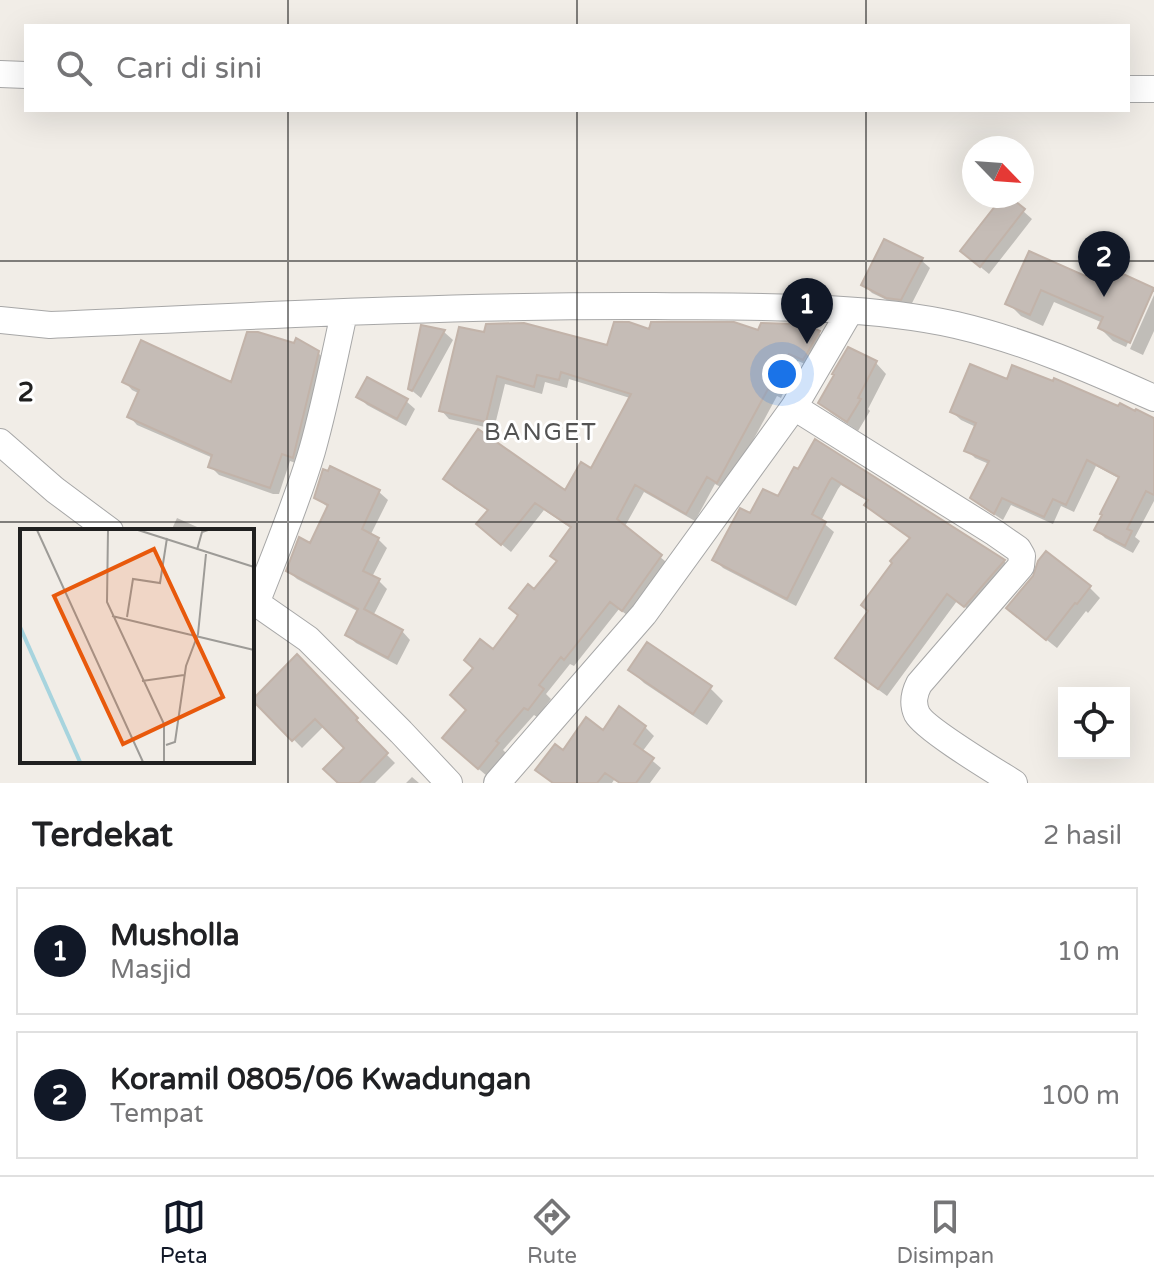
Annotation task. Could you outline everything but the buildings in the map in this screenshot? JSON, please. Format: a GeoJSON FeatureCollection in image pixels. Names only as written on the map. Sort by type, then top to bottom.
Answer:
{"type":"FeatureCollection","features":[{"type":"Feature","properties":{"kind":"street"},"geometry":{"type":"LineString","coordinates":[[0,74],[24,75]]}},
{"type":"Feature","properties":{"kind":"street"},"geometry":{"type":"LineString","coordinates":[[1130,89],[1154,89]]}},
{"type":"Feature","properties":{"kind":"street"},"geometry":{"type":"LineString","coordinates":[[0,320],[50,325],[466,307],[745,307],[850,311],[913,317],[990,334],[1059,356],[1154,398]]}},
{"type":"Feature","properties":{"kind":"street"},"geometry":{"type":"LineString","coordinates":[[497,783],[644,614],[794,407],[850,311]]}},
{"type":"Feature","properties":{"kind":"street"},"geometry":{"type":"LineString","coordinates":[[344,313],[311,453],[254,600],[308,639],[449,783]]}},
{"type":"Feature","properties":{"kind":"street"},"geometry":{"type":"LineString","coordinates":[[794,407],[1018,549],[1022,556],[1021,566],[919,684],[914,694],[919,717],[1014,783]]}},
{"type":"Feature","properties":{"kind":"street"},"geometry":{"type":"LineString","coordinates":[[0,442],[55,490],[107,529]]}},
{"type":"Feature","properties":{"kind":"place","name":"Koramil 0805/06 Kwadungan"},"geometry":{"type":"Point","coordinates":[1104,297]}},
{"type":"Feature","properties":{"kind":"place","name":"Musholla"},"geometry":{"type":"Point","coordinates":[807,344]}},
{"type":"Feature","properties":{"kind":"district","name":"BANGET"},"geometry":{"type":"Point","coordinates":[541,432]}}]}
